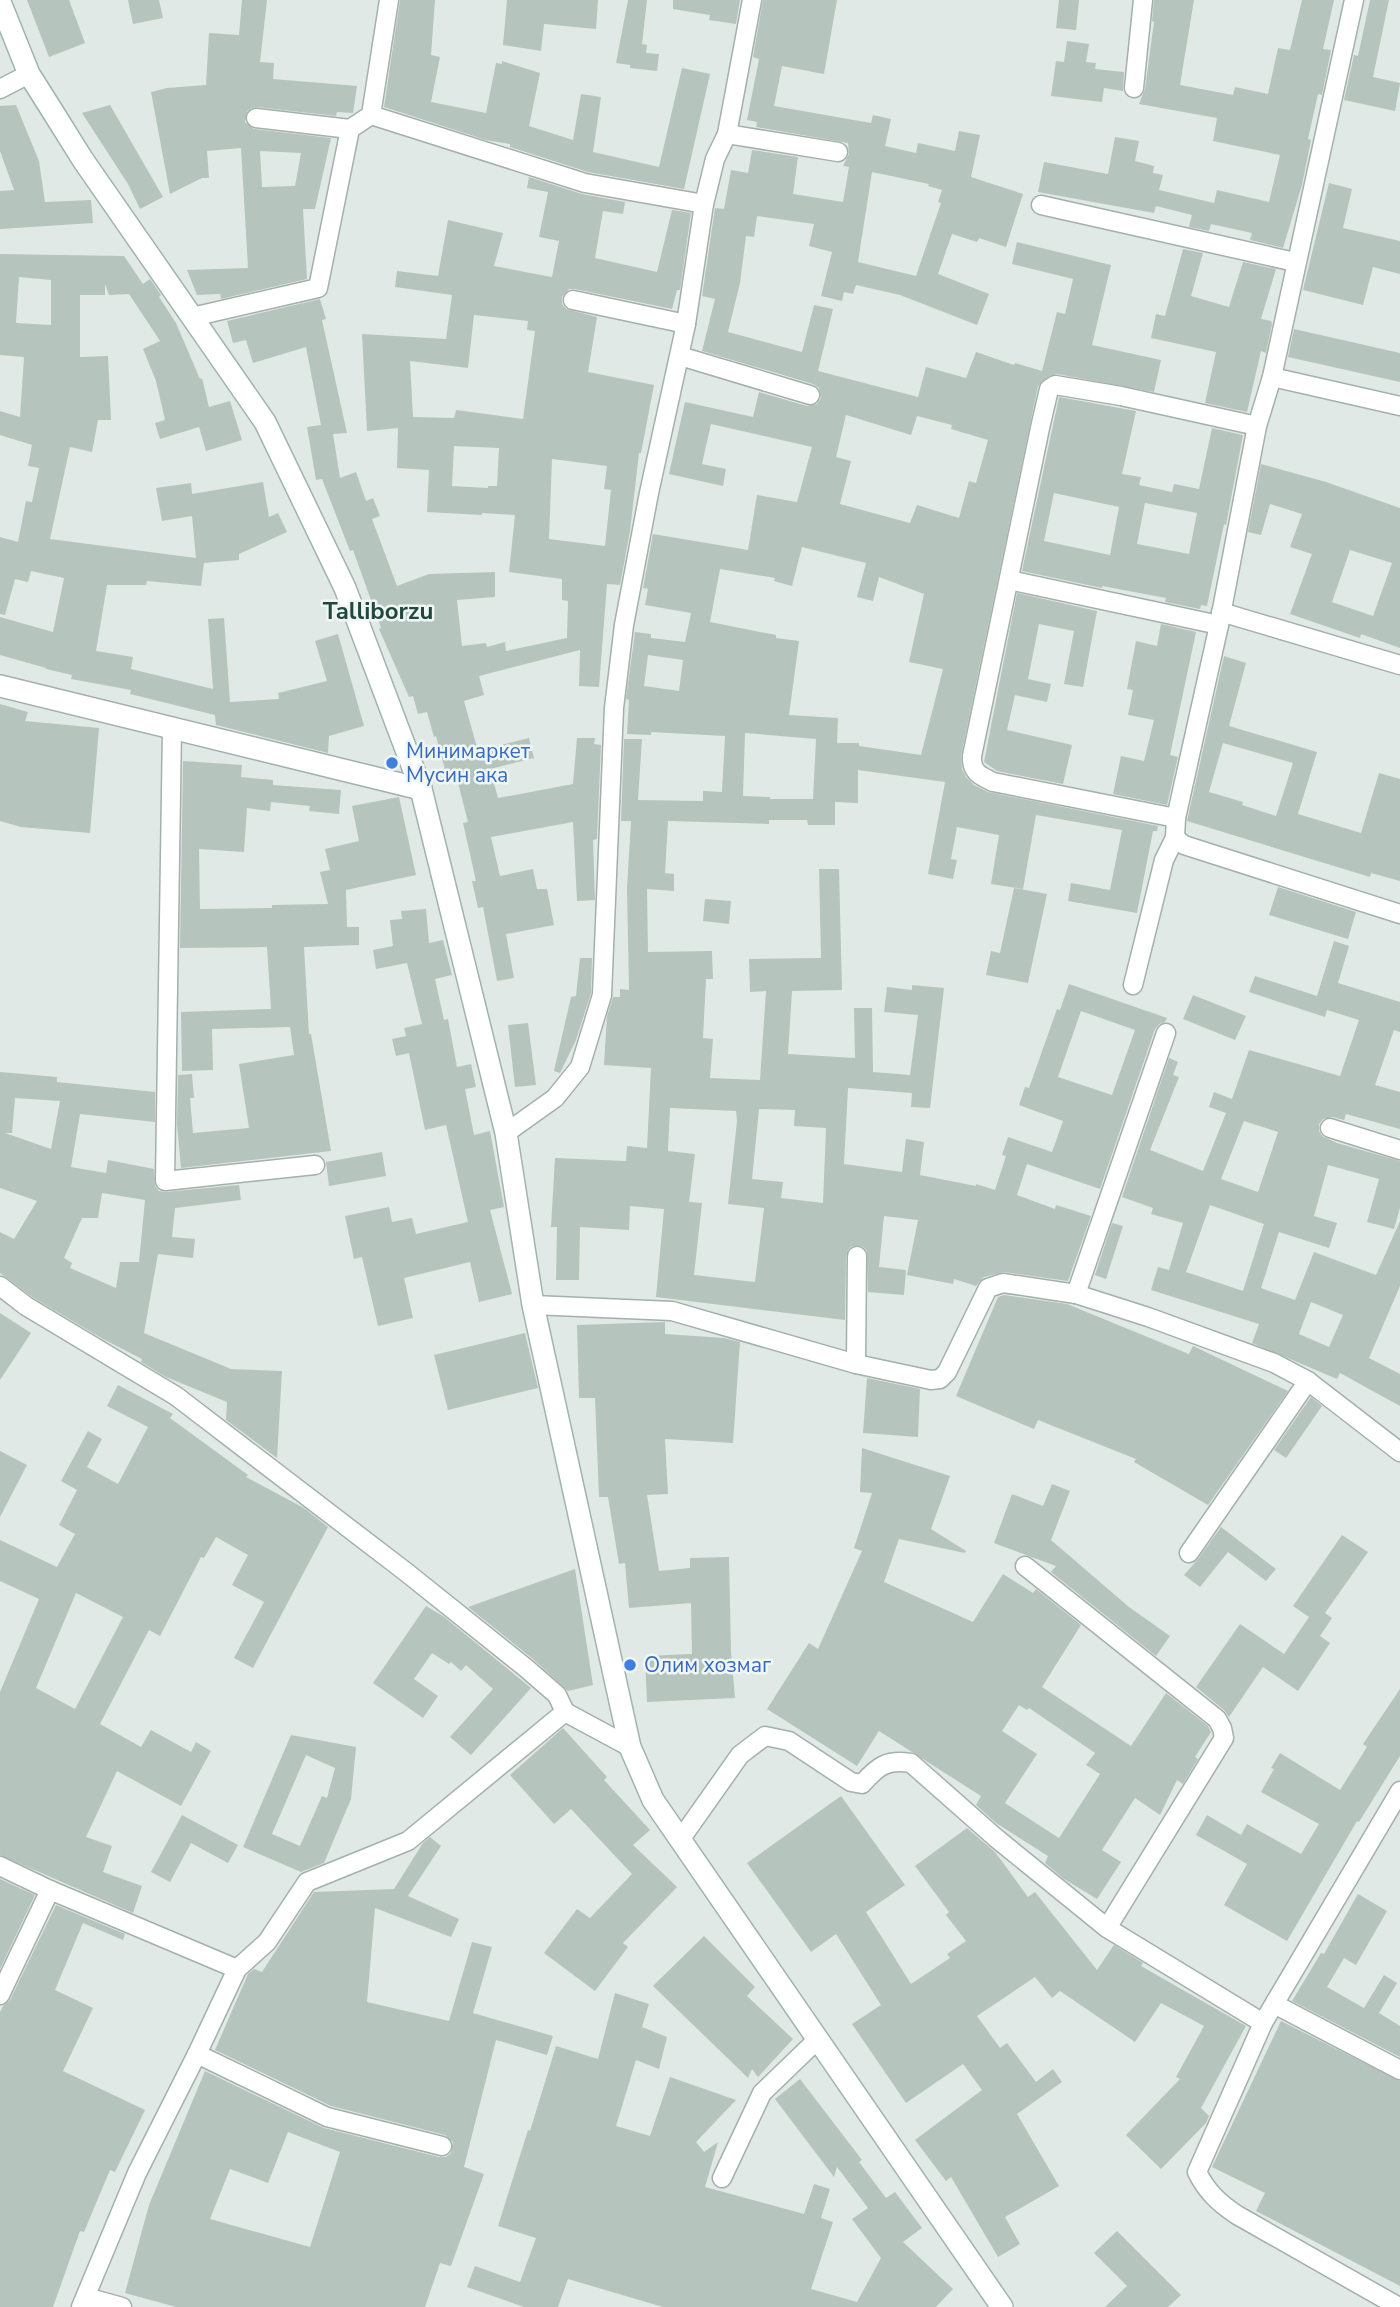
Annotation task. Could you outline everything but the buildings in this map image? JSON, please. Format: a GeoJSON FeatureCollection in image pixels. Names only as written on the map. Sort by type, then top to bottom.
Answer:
{"type":"FeatureCollection","features":[{"type":"Feature","properties":{"kind":"main road"},"geometry":{"type":"LineString","coordinates":[[0,2],[29,74],[83,160],[271,434],[345,588],[421,789],[506,1133],[533,1305],[630,1747],[653,1800],[1002,2307]]}},
{"type":"Feature","properties":{"kind":"main road"},"geometry":{"type":"LineString","coordinates":[[0,685],[421,789]]}},
{"type":"Feature","properties":{"kind":"street"},"geometry":{"type":"LineString","coordinates":[[257,118],[350,129],[371,115],[389,0]]}},
{"type":"Feature","properties":{"kind":"street"},"geometry":{"type":"LineString","coordinates":[[506,1133],[555,1098],[580,1067],[603,995],[614,708],[624,625],[649,493],[680,356],[704,204],[715,159],[727,134],[752,0]]}},
{"type":"Feature","properties":{"kind":"street"},"geometry":{"type":"LineString","coordinates":[[1134,88],[1143,0]]}},
{"type":"Feature","properties":{"kind":"street"},"geometry":{"type":"LineString","coordinates":[[1133,985],[1164,860],[1175,838],[1176,818],[1220,619],[1257,426],[1272,377],[1354,0]]}},
{"type":"Feature","properties":{"kind":"street"},"geometry":{"type":"LineString","coordinates":[[0,89],[29,74]]}},
{"type":"Feature","properties":{"kind":"street"},"geometry":{"type":"LineString","coordinates":[[371,115],[585,183],[704,204]]}},
{"type":"Feature","properties":{"kind":"street"},"geometry":{"type":"LineString","coordinates":[[192,317],[318,288],[350,129]]}},
{"type":"Feature","properties":{"kind":"street"},"geometry":{"type":"LineString","coordinates":[[727,134],[838,152]]}},
{"type":"Feature","properties":{"kind":"street"},"geometry":{"type":"LineString","coordinates":[[1041,205],[1295,262]]}},
{"type":"Feature","properties":{"kind":"street"},"geometry":{"type":"LineString","coordinates":[[573,300],[686,324]]}},
{"type":"Feature","properties":{"kind":"street"},"geometry":{"type":"LineString","coordinates":[[680,356],[810,396]]}},
{"type":"Feature","properties":{"kind":"street"},"geometry":{"type":"LineString","coordinates":[[1272,377],[1400,406]]}},
{"type":"Feature","properties":{"kind":"street"},"geometry":{"type":"LineString","coordinates":[[1176,818],[993,782],[977,774],[972,756],[1049,388],[1062,385],[1257,426]]}},
{"type":"Feature","properties":{"kind":"street"},"geometry":{"type":"LineString","coordinates":[[1009,580],[1220,619],[1400,665]]}},
{"type":"Feature","properties":{"kind":"street"},"geometry":{"type":"LineString","coordinates":[[172,728],[165,1181],[316,1165]]}},
{"type":"Feature","properties":{"kind":"street"},"geometry":{"type":"LineString","coordinates":[[1175,838],[1184,845],[1400,914]]}},
{"type":"Feature","properties":{"kind":"street"},"geometry":{"type":"LineString","coordinates":[[1076,1294],[1166,1033]]}},
{"type":"Feature","properties":{"kind":"street"},"geometry":{"type":"LineString","coordinates":[[1330,1128],[1400,1150]]}},
{"type":"Feature","properties":{"kind":"street"},"geometry":{"type":"LineString","coordinates":[[856,1364],[857,1256]]}},
{"type":"Feature","properties":{"kind":"street"},"geometry":{"type":"LineString","coordinates":[[533,1305],[672,1311],[856,1364],[931,1380],[940,1379],[947,1372],[988,1287],[1003,1283],[1076,1294],[1274,1363],[1308,1381],[1400,1452]]}},
{"type":"Feature","properties":{"kind":"street"},"geometry":{"type":"LineString","coordinates":[[0,1286],[26,1306],[176,1396],[406,1572],[526,1668],[557,1695],[565,1712],[630,1747]]}},
{"type":"Feature","properties":{"kind":"street"},"geometry":{"type":"LineString","coordinates":[[1189,1553],[1308,1381]]}},
{"type":"Feature","properties":{"kind":"street"},"geometry":{"type":"LineString","coordinates":[[1026,1566],[1217,1719],[1222,1728],[1223,1738],[1107,1928]]}},
{"type":"Feature","properties":{"kind":"street"},"geometry":{"type":"LineString","coordinates":[[122,2307],[83,2302],[137,2173],[237,1969],[267,1942],[307,1882],[408,1841],[565,1712]]}},
{"type":"Feature","properties":{"kind":"street"},"geometry":{"type":"LineString","coordinates":[[680,1840],[740,1755],[765,1736],[789,1741],[850,1782],[862,1784],[876,1769],[895,1760],[911,1763],[996,1838],[1107,1928],[1263,2024]]}},
{"type":"Feature","properties":{"kind":"street"},"geometry":{"type":"LineString","coordinates":[[1399,2307],[1237,2215],[1216,2200],[1203,2185],[1197,2172],[1263,2024],[1400,1791]]}},
{"type":"Feature","properties":{"kind":"street"},"geometry":{"type":"LineString","coordinates":[[0,1866],[237,1969]]}},
{"type":"Feature","properties":{"kind":"street"},"geometry":{"type":"LineString","coordinates":[[0,1995],[50,1889]]}},
{"type":"Feature","properties":{"kind":"street"},"geometry":{"type":"LineString","coordinates":[[1276,2005],[1400,2070]]}},
{"type":"Feature","properties":{"kind":"street"},"geometry":{"type":"LineString","coordinates":[[722,2178],[762,2093],[818,2039]]}},
{"type":"Feature","properties":{"kind":"street"},"geometry":{"type":"LineString","coordinates":[[197,2054],[327,2117],[442,2146]]}},
{"type":"Feature","properties":{"kind":"place","name":"Минимаркет Мусин ака"},"geometry":{"type":"Point","coordinates":[392,763]}},
{"type":"Feature","properties":{"kind":"place","name":"Олим хозмаг"},"geometry":{"type":"Point","coordinates":[630,1665]}},
{"type":"Feature","properties":{"kind":"district","name":"Talliborzu"},"geometry":{"type":"Point","coordinates":[378,611]}}]}
